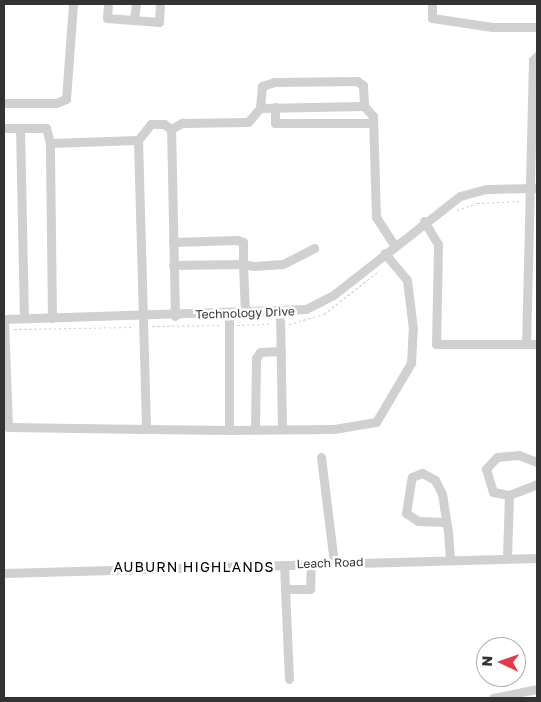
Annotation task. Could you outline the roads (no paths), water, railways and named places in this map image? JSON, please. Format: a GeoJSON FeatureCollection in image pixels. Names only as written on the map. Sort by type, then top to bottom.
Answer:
{"type":"FeatureCollection","features":[{"type":"Feature","properties":{"kind":"street"},"geometry":{"type":"LineString","coordinates":[[4,103],[56,103],[66,99],[73,4]]}},
{"type":"Feature","properties":{"kind":"street"},"geometry":{"type":"LineString","coordinates":[[108,4],[107,18],[159,22],[160,4]]}},
{"type":"Feature","properties":{"kind":"street"},"geometry":{"type":"LineString","coordinates":[[134,20],[136,4]]}},
{"type":"Feature","properties":{"kind":"street"},"geometry":{"type":"LineString","coordinates":[[432,4],[432,18],[492,27],[537,27]]}},
{"type":"Feature","properties":{"kind":"street"},"geometry":{"type":"LineString","coordinates":[[526,344],[527,200],[533,188],[532,60],[537,56]]}},
{"type":"Feature","properties":{"kind":"street"},"geometry":{"type":"LineString","coordinates":[[171,129],[182,123],[248,122],[260,108],[262,86],[348,81],[363,85],[364,106],[373,123],[376,217],[394,246]]}},
{"type":"Feature","properties":{"kind":"street"},"geometry":{"type":"LineString","coordinates":[[260,108],[364,106]]}},
{"type":"Feature","properties":{"kind":"street"},"geometry":{"type":"LineString","coordinates":[[274,107],[275,123],[373,123]]}},
{"type":"Feature","properties":{"kind":"street"},"geometry":{"type":"LineString","coordinates":[[146,429],[145,316],[138,140],[151,124],[164,124],[171,129]]}},
{"type":"Feature","properties":{"kind":"street"},"geometry":{"type":"LineString","coordinates":[[4,128],[46,128],[50,143],[52,318]]}},
{"type":"Feature","properties":{"kind":"street"},"geometry":{"type":"LineString","coordinates":[[20,128],[24,318]]}},
{"type":"Feature","properties":{"kind":"street"},"geometry":{"type":"LineString","coordinates":[[171,129],[174,316]]}},
{"type":"Feature","properties":{"kind":"street"},"geometry":{"type":"LineString","coordinates":[[50,143],[138,140]]}},
{"type":"Feature","properties":{"kind":"street","name":"Technology Drive"},"geometry":{"type":"LineString","coordinates":[[4,323],[24,318],[280,314],[322,303],[424,221],[473,192],[533,188]]}},
{"type":"Feature","properties":{"kind":"street"},"geometry":{"type":"LineString","coordinates":[[424,221],[438,244],[436,344],[537,344]]}},
{"type":"Feature","properties":{"kind":"street"},"geometry":{"type":"LineString","coordinates":[[172,242],[237,240],[243,242],[245,314]]}},
{"type":"Feature","properties":{"kind":"street"},"geometry":{"type":"LineString","coordinates":[[173,265],[283,264],[314,248]]}},
{"type":"Feature","properties":{"kind":"street"},"geometry":{"type":"LineString","coordinates":[[4,323],[6,427],[229,430],[368,426],[388,406],[411,363],[413,329],[411,293],[393,260],[384,253]]}},
{"type":"Feature","properties":{"kind":"street"},"geometry":{"type":"LineString","coordinates":[[280,314],[282,429]]}},
{"type":"Feature","properties":{"kind":"street"},"geometry":{"type":"LineString","coordinates":[[229,315],[229,430]]}},
{"type":"Feature","properties":{"kind":"street"},"geometry":{"type":"LineString","coordinates":[[255,429],[256,358],[260,352],[281,351]]}},
{"type":"Feature","properties":{"kind":"street"},"geometry":{"type":"LineString","coordinates":[[537,462],[519,454],[490,461],[487,481],[493,492],[509,495],[537,484]]}},
{"type":"Feature","properties":{"kind":"street"},"geometry":{"type":"LineString","coordinates":[[322,456],[334,563]]}},
{"type":"Feature","properties":{"kind":"street"},"geometry":{"type":"LineString","coordinates":[[446,522],[418,520],[406,513],[412,477],[422,473],[435,480],[446,522],[450,560]]}},
{"type":"Feature","properties":{"kind":"street"},"geometry":{"type":"LineString","coordinates":[[507,559],[509,495]]}},
{"type":"Feature","properties":{"kind":"street","name":"Leach Road"},"geometry":{"type":"LineString","coordinates":[[4,573],[537,558]]}},
{"type":"Feature","properties":{"kind":"street"},"geometry":{"type":"LineString","coordinates":[[285,589],[310,589],[311,564]]}},
{"type":"Feature","properties":{"kind":"street"},"geometry":{"type":"LineString","coordinates":[[284,565],[289,679]]}},
{"type":"Feature","properties":{"kind":"street"},"geometry":{"type":"LineString","coordinates":[[493,698],[537,689]]}},
{"type":"Feature","properties":{"kind":"district","name":"AUBURN HIGHLANDS"},"geometry":{"type":"Point","coordinates":[194,567]}}]}
